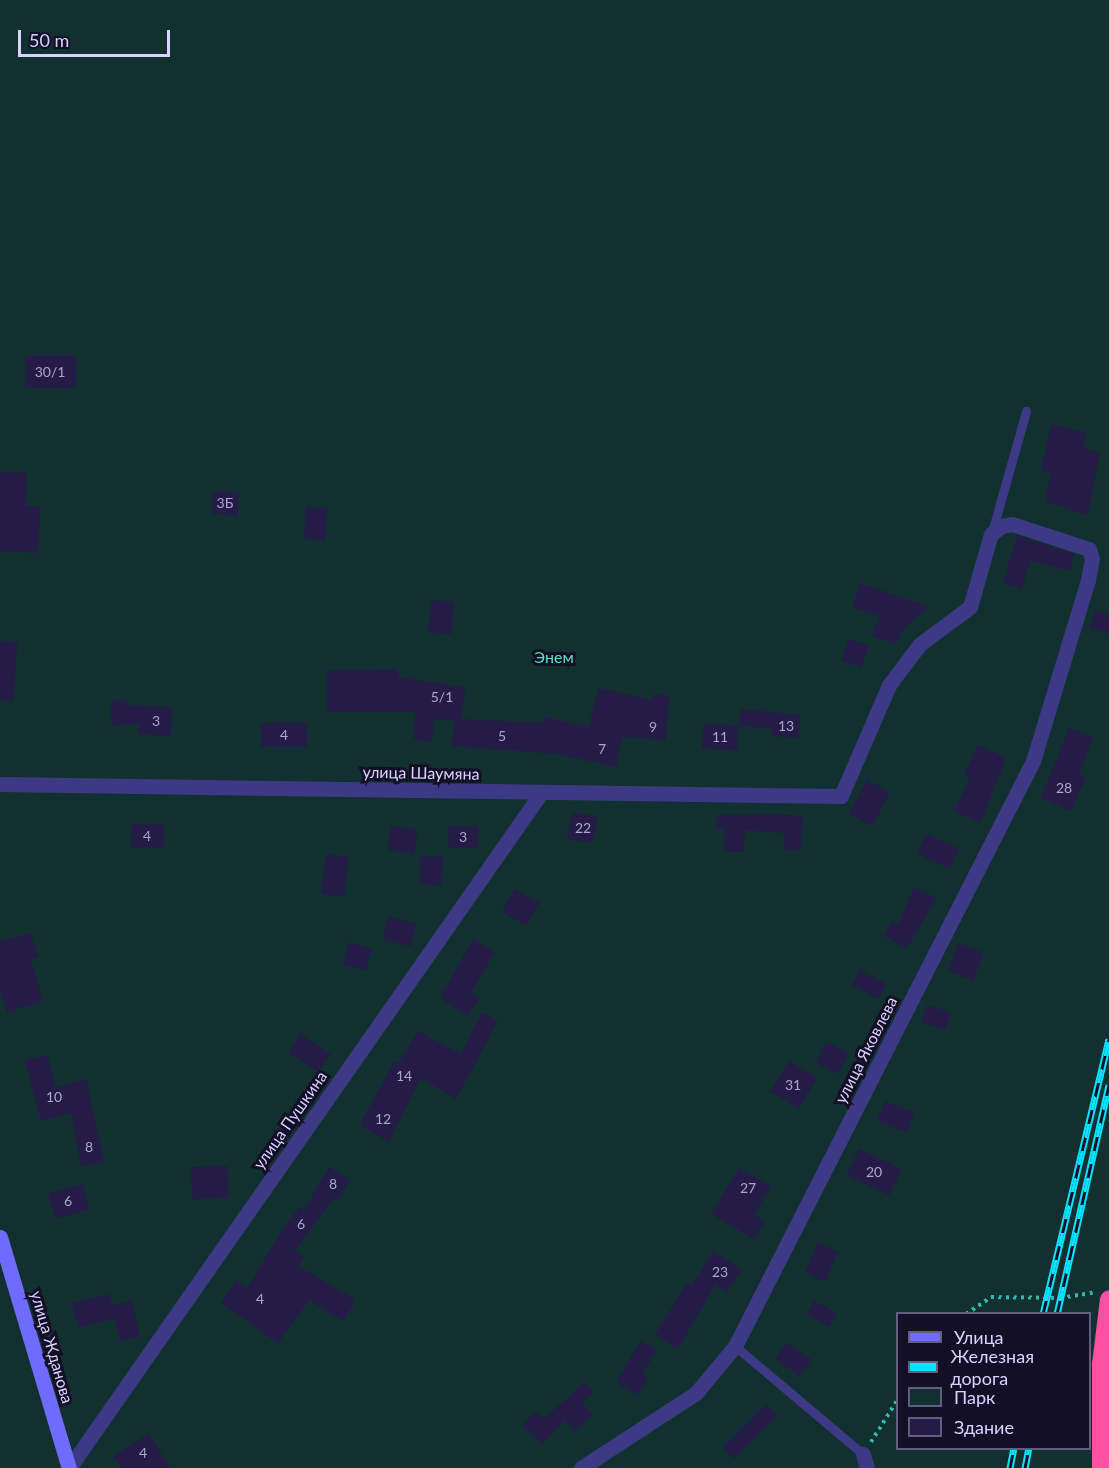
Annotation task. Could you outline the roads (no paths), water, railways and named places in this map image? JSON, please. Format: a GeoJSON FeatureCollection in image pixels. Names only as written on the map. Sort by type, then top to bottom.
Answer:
{"type":"FeatureCollection","features":[{"type":"Feature","properties":{"kind":"highway"},"geometry":{"type":"LineString","coordinates":[[1101,1468],[1101,1364],[1104,1296]]}},
{"type":"Feature","properties":{"kind":"street","name":"улица Яковлева"},"geometry":{"type":"LineString","coordinates":[[580,1468],[696,1393],[735,1346],[1033,760],[1088,580],[1092,559],[1089,549],[1080,544],[1012,524],[991,534]]}},
{"type":"Feature","properties":{"kind":"street","name":"улица Шаумяна"},"geometry":{"type":"LineString","coordinates":[[0,784],[841,796],[889,685],[920,644],[970,607],[991,534]]}},
{"type":"Feature","properties":{"kind":"street","name":"улица Пушкина"},"geometry":{"type":"LineString","coordinates":[[69,1468],[541,793]]}},
{"type":"Feature","properties":{"kind":"street","name":"улица Жданова"},"geometry":{"type":"LineString","coordinates":[[0,1237],[69,1468]]}},
{"type":"Feature","properties":{"kind":"lane"},"geometry":{"type":"LineString","coordinates":[[991,534],[1026,411]]}},
{"type":"Feature","properties":{"kind":"lane"},"geometry":{"type":"LineString","coordinates":[[735,1346],[865,1461]]}},
{"type":"Feature","properties":{"kind":"railway"},"geometry":{"type":"LineString","coordinates":[[1043,1312],[1109,1039]]}},
{"type":"Feature","properties":{"kind":"railway"},"geometry":{"type":"LineString","coordinates":[[1057,1312],[1109,1085]]}},
{"type":"Feature","properties":{"kind":"railway"},"geometry":{"type":"LineString","coordinates":[[1010,1468],[1014,1450]]}},
{"type":"Feature","properties":{"kind":"railway"},"geometry":{"type":"LineString","coordinates":[[1025,1468],[1029,1450]]}},
{"type":"Feature","properties":{"kind":"park label","name":"Энем"},"geometry":{"type":"Point","coordinates":[554,657]}}]}
